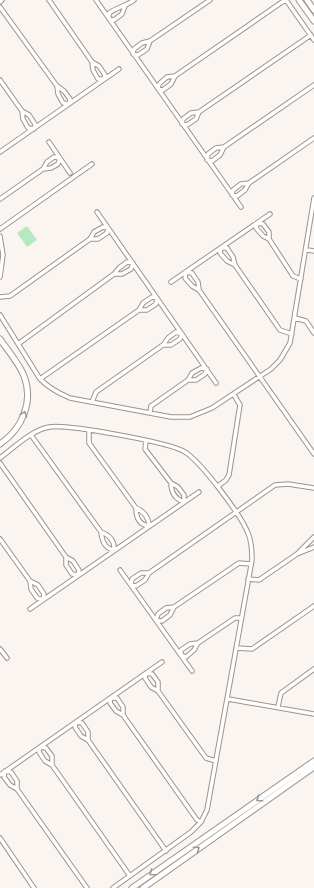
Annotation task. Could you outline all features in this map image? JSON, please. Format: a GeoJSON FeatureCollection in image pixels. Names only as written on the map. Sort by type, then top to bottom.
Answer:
{"type":"FeatureCollection","features":[{"type":"Feature","properties":{"kind":"main road"},"geometry":{"type":"LineString","coordinates":[[300,0],[314,21]]}},
{"type":"Feature","properties":{"kind":"main road"},"geometry":{"type":"LineString","coordinates":[[307,0],[314,10]]}},
{"type":"Feature","properties":{"kind":"main road"},"geometry":{"type":"LineString","coordinates":[[0,339],[24,376],[28,396],[24,417],[11,436],[0,444]]}},
{"type":"Feature","properties":{"kind":"main road"},"geometry":{"type":"LineString","coordinates":[[132,888],[314,761]]}},
{"type":"Feature","properties":{"kind":"main road"},"geometry":{"type":"LineString","coordinates":[[143,888],[314,767]]}},
{"type":"Feature","properties":{"kind":"street"},"geometry":{"type":"LineString","coordinates":[[49,0],[92,62],[99,66],[105,75],[104,79]]}},
{"type":"Feature","properties":{"kind":"street"},"geometry":{"type":"LineString","coordinates":[[96,0],[241,207]]}},
{"type":"Feature","properties":{"kind":"street"},"geometry":{"type":"LineString","coordinates":[[109,19],[110,13],[117,7],[125,6],[134,0]]}},
{"type":"Feature","properties":{"kind":"street"},"geometry":{"type":"LineString","coordinates":[[133,54],[134,49],[142,43],[150,41],[210,0]]}},
{"type":"Feature","properties":{"kind":"street"},"geometry":{"type":"LineString","coordinates":[[158,89],[159,84],[167,77],[175,76],[286,0],[314,40]]}},
{"type":"Feature","properties":{"kind":"street"},"geometry":{"type":"LineString","coordinates":[[109,19],[114,20],[122,14],[125,6]]}},
{"type":"Feature","properties":{"kind":"street"},"geometry":{"type":"LineString","coordinates":[[0,7],[57,86],[61,88],[70,99],[69,104]]}},
{"type":"Feature","properties":{"kind":"street"},"geometry":{"type":"LineString","coordinates":[[182,124],[183,119],[191,113],[199,112],[310,35]]}},
{"type":"Feature","properties":{"kind":"street"},"geometry":{"type":"LineString","coordinates":[[133,54],[138,55],[147,49],[150,41]]}},
{"type":"Feature","properties":{"kind":"street"},"geometry":{"type":"LineString","coordinates":[[92,62],[93,70],[98,79],[104,79]]}},
{"type":"Feature","properties":{"kind":"street"},"geometry":{"type":"LineString","coordinates":[[0,152],[119,68]]}},
{"type":"Feature","properties":{"kind":"street"},"geometry":{"type":"LineString","coordinates":[[158,89],[163,90],[171,84],[175,76]]}},
{"type":"Feature","properties":{"kind":"street"},"geometry":{"type":"LineString","coordinates":[[0,80],[22,111],[29,115],[35,124],[34,129]]}},
{"type":"Feature","properties":{"kind":"street"},"geometry":{"type":"LineString","coordinates":[[208,160],[208,154],[216,148],[224,147],[314,85]]}},
{"type":"Feature","properties":{"kind":"street"},"geometry":{"type":"LineString","coordinates":[[57,86],[58,94],[63,103],[69,104]]}},
{"type":"Feature","properties":{"kind":"street"},"geometry":{"type":"LineString","coordinates":[[22,111],[22,119],[28,128],[34,129]]}},
{"type":"Feature","properties":{"kind":"street"},"geometry":{"type":"LineString","coordinates":[[182,124],[187,125],[196,119],[199,112]]}},
{"type":"Feature","properties":{"kind":"street"},"geometry":{"type":"LineString","coordinates":[[232,195],[237,196],[245,190],[249,183],[314,138]]}},
{"type":"Feature","properties":{"kind":"street"},"geometry":{"type":"LineString","coordinates":[[49,142],[70,173]]}},
{"type":"Feature","properties":{"kind":"street"},"geometry":{"type":"LineString","coordinates":[[208,160],[212,161],[216,158],[223,152],[224,147]]}},
{"type":"Feature","properties":{"kind":"street"},"geometry":{"type":"LineString","coordinates":[[43,169],[46,162],[54,157],[60,158]]}},
{"type":"Feature","properties":{"kind":"street"},"geometry":{"type":"LineString","coordinates":[[0,199],[43,169],[51,168],[58,164],[60,158]]}},
{"type":"Feature","properties":{"kind":"street"},"geometry":{"type":"LineString","coordinates":[[0,228],[92,164]]}},
{"type":"Feature","properties":{"kind":"street"},"geometry":{"type":"LineString","coordinates":[[232,195],[233,190],[241,184],[249,183]]}},
{"type":"Feature","properties":{"kind":"street"},"geometry":{"type":"LineString","coordinates":[[0,315],[40,379],[47,386],[60,394],[92,402],[171,417],[190,416],[205,412],[234,395],[260,377],[280,360],[286,352],[295,318],[307,250],[314,198]]}},
{"type":"Feature","properties":{"kind":"street"},"geometry":{"type":"LineString","coordinates":[[97,212],[216,383]]}},
{"type":"Feature","properties":{"kind":"street"},"geometry":{"type":"LineString","coordinates":[[171,282],[270,214]]}},
{"type":"Feature","properties":{"kind":"street"},"geometry":{"type":"LineString","coordinates":[[257,223],[256,228],[263,236],[269,239],[293,276],[301,279]]}},
{"type":"Feature","properties":{"kind":"street"},"geometry":{"type":"LineString","coordinates":[[257,223],[263,224],[269,232],[269,239]]}},
{"type":"Feature","properties":{"kind":"street"},"geometry":{"type":"LineString","coordinates":[[0,297],[10,296],[90,239],[94,232],[103,227],[108,228]]}},
{"type":"Feature","properties":{"kind":"street"},"geometry":{"type":"LineString","coordinates":[[90,239],[98,239],[107,234],[108,228]]}},
{"type":"Feature","properties":{"kind":"street"},"geometry":{"type":"LineString","coordinates":[[0,236],[3,255],[0,277]]}},
{"type":"Feature","properties":{"kind":"street"},"geometry":{"type":"LineString","coordinates":[[221,248],[227,248],[233,257],[234,265]]}},
{"type":"Feature","properties":{"kind":"street"},"geometry":{"type":"LineString","coordinates":[[221,248],[220,253],[227,261],[234,265],[280,330],[292,334]]}},
{"type":"Feature","properties":{"kind":"street"},"geometry":{"type":"LineString","coordinates":[[307,250],[314,251]]}},
{"type":"Feature","properties":{"kind":"street"},"geometry":{"type":"LineString","coordinates":[[18,344],[114,274],[127,262],[133,263]]}},
{"type":"Feature","properties":{"kind":"street"},"geometry":{"type":"LineString","coordinates":[[114,274],[122,274],[131,269],[133,263]]}},
{"type":"Feature","properties":{"kind":"street"},"geometry":{"type":"LineString","coordinates":[[186,272],[192,273],[198,282],[199,290]]}},
{"type":"Feature","properties":{"kind":"street"},"geometry":{"type":"LineString","coordinates":[[186,272],[185,278],[192,286],[199,290],[314,454]]}},
{"type":"Feature","properties":{"kind":"street"},"geometry":{"type":"LineString","coordinates":[[40,379],[139,310],[143,303],[152,297],[157,298]]}},
{"type":"Feature","properties":{"kind":"street"},"geometry":{"type":"LineString","coordinates":[[139,310],[147,310],[156,304],[157,298]]}},
{"type":"Feature","properties":{"kind":"street"},"geometry":{"type":"LineString","coordinates":[[295,318],[306,322],[314,333]]}},
{"type":"Feature","properties":{"kind":"street"},"geometry":{"type":"LineString","coordinates":[[92,402],[96,392],[163,345],[168,338],[176,332],[182,334]]}},
{"type":"Feature","properties":{"kind":"street"},"geometry":{"type":"LineString","coordinates":[[163,345],[171,345],[180,339],[182,334]]}},
{"type":"Feature","properties":{"kind":"street"},"geometry":{"type":"LineString","coordinates":[[150,413],[151,406],[188,380],[192,373],[201,368],[207,369]]}},
{"type":"Feature","properties":{"kind":"street"},"geometry":{"type":"LineString","coordinates":[[188,380],[196,380],[205,374],[207,369]]}},
{"type":"Feature","properties":{"kind":"street"},"geometry":{"type":"LineString","coordinates":[[218,486],[226,480],[229,475],[240,404],[234,395]]}},
{"type":"Feature","properties":{"kind":"street"},"geometry":{"type":"LineString","coordinates":[[0,458],[31,435],[42,429],[58,426],[169,445],[186,453],[200,465],[218,486],[248,532],[251,543],[251,564],[209,804],[201,822],[192,832],[113,888]]}},
{"type":"Feature","properties":{"kind":"street"},"geometry":{"type":"LineString","coordinates":[[88,430],[89,443],[136,508],[143,512],[149,520],[149,526]]}},
{"type":"Feature","properties":{"kind":"street"},"geometry":{"type":"LineString","coordinates":[[31,435],[101,532],[102,540],[108,548],[114,550]]}},
{"type":"Feature","properties":{"kind":"street"},"geometry":{"type":"LineString","coordinates":[[146,441],[145,449],[171,483],[178,487],[184,495],[184,502]]}},
{"type":"Feature","properties":{"kind":"street"},"geometry":{"type":"LineString","coordinates":[[0,463],[66,557],[73,561],[79,570],[78,575]]}},
{"type":"Feature","properties":{"kind":"street"},"geometry":{"type":"LineString","coordinates":[[171,483],[174,495],[178,500],[184,502]]}},
{"type":"Feature","properties":{"kind":"street"},"geometry":{"type":"LineString","coordinates":[[131,585],[136,586],[145,580],[149,573],[235,512],[275,486],[288,484],[314,488]]}},
{"type":"Feature","properties":{"kind":"street"},"geometry":{"type":"LineString","coordinates":[[30,609],[199,492]]}},
{"type":"Feature","properties":{"kind":"street"},"geometry":{"type":"LineString","coordinates":[[136,508],[136,516],[142,524],[149,526]]}},
{"type":"Feature","properties":{"kind":"street"},"geometry":{"type":"LineString","coordinates":[[101,532],[108,535],[115,544],[114,550]]}},
{"type":"Feature","properties":{"kind":"street"},"geometry":{"type":"LineString","coordinates":[[248,580],[259,580],[297,554],[314,537]]}},
{"type":"Feature","properties":{"kind":"street"},"geometry":{"type":"LineString","coordinates":[[0,539],[30,581],[38,585],[44,594],[44,600]]}},
{"type":"Feature","properties":{"kind":"street"},"geometry":{"type":"LineString","coordinates":[[297,554],[314,547]]}},
{"type":"Feature","properties":{"kind":"street"},"geometry":{"type":"LineString","coordinates":[[66,557],[66,565],[72,574],[78,575]]}},
{"type":"Feature","properties":{"kind":"street"},"geometry":{"type":"LineString","coordinates":[[156,620],[162,621],[170,614],[174,607],[239,563],[251,564]]}},
{"type":"Feature","properties":{"kind":"street"},"geometry":{"type":"LineString","coordinates":[[120,570],[192,671]]}},
{"type":"Feature","properties":{"kind":"street"},"geometry":{"type":"LineString","coordinates":[[131,585],[132,579],[141,573],[149,573]]}},
{"type":"Feature","properties":{"kind":"street"},"geometry":{"type":"LineString","coordinates":[[30,581],[31,589],[37,598],[44,600]]}},
{"type":"Feature","properties":{"kind":"street"},"geometry":{"type":"LineString","coordinates":[[236,648],[252,649],[314,606]]}},
{"type":"Feature","properties":{"kind":"street"},"geometry":{"type":"LineString","coordinates":[[156,620],[158,614],[166,608],[174,607]]}},
{"type":"Feature","properties":{"kind":"street"},"geometry":{"type":"LineString","coordinates":[[180,655],[186,657],[194,650],[198,643],[235,618],[241,618]]}},
{"type":"Feature","properties":{"kind":"street"},"geometry":{"type":"LineString","coordinates":[[180,655],[181,650],[190,644],[198,643]]}},
{"type":"Feature","properties":{"kind":"street"},"geometry":{"type":"LineString","coordinates":[[0,648],[7,658]]}},
{"type":"Feature","properties":{"kind":"street"},"geometry":{"type":"LineString","coordinates":[[0,775],[162,662]]}},
{"type":"Feature","properties":{"kind":"street"},"geometry":{"type":"LineString","coordinates":[[278,707],[281,693],[314,669]]}},
{"type":"Feature","properties":{"kind":"street"},"geometry":{"type":"LineString","coordinates":[[146,673],[145,678],[151,687],[158,691],[206,758],[216,761]]}},
{"type":"Feature","properties":{"kind":"street"},"geometry":{"type":"LineString","coordinates":[[146,673],[152,674],[158,682],[158,691]]}},
{"type":"Feature","properties":{"kind":"street"},"geometry":{"type":"LineString","coordinates":[[111,698],[117,698],[123,707],[123,715]]}},
{"type":"Feature","properties":{"kind":"street"},"geometry":{"type":"LineString","coordinates":[[111,698],[110,703],[116,711],[123,715],[197,820],[201,822]]}},
{"type":"Feature","properties":{"kind":"street"},"geometry":{"type":"LineString","coordinates":[[228,699],[314,714]]}},
{"type":"Feature","properties":{"kind":"street"},"geometry":{"type":"LineString","coordinates":[[76,722],[82,723],[88,732],[88,740]]}},
{"type":"Feature","properties":{"kind":"street"},"geometry":{"type":"LineString","coordinates":[[76,722],[75,727],[81,736],[88,740],[166,851]]}},
{"type":"Feature","properties":{"kind":"street"},"geometry":{"type":"LineString","coordinates":[[40,747],[46,748],[52,756],[52,765]]}},
{"type":"Feature","properties":{"kind":"street"},"geometry":{"type":"LineString","coordinates":[[40,747],[39,752],[45,761],[52,765],[130,876]]}},
{"type":"Feature","properties":{"kind":"street"},"geometry":{"type":"LineString","coordinates":[[5,771],[11,772],[17,781],[17,789]]}},
{"type":"Feature","properties":{"kind":"street"},"geometry":{"type":"LineString","coordinates":[[5,771],[4,777],[10,785],[17,789],[87,888]]}},
{"type":"Feature","properties":{"kind":"street"},"geometry":{"type":"LineString","coordinates":[[0,838],[34,888]]}},
{"type":"Feature","properties":{"kind":"green space"},"geometry":{"type":"Polygon","coordinates":[[[27,226],[37,240],[27,247],[17,233],[27,226]]]}}]}
